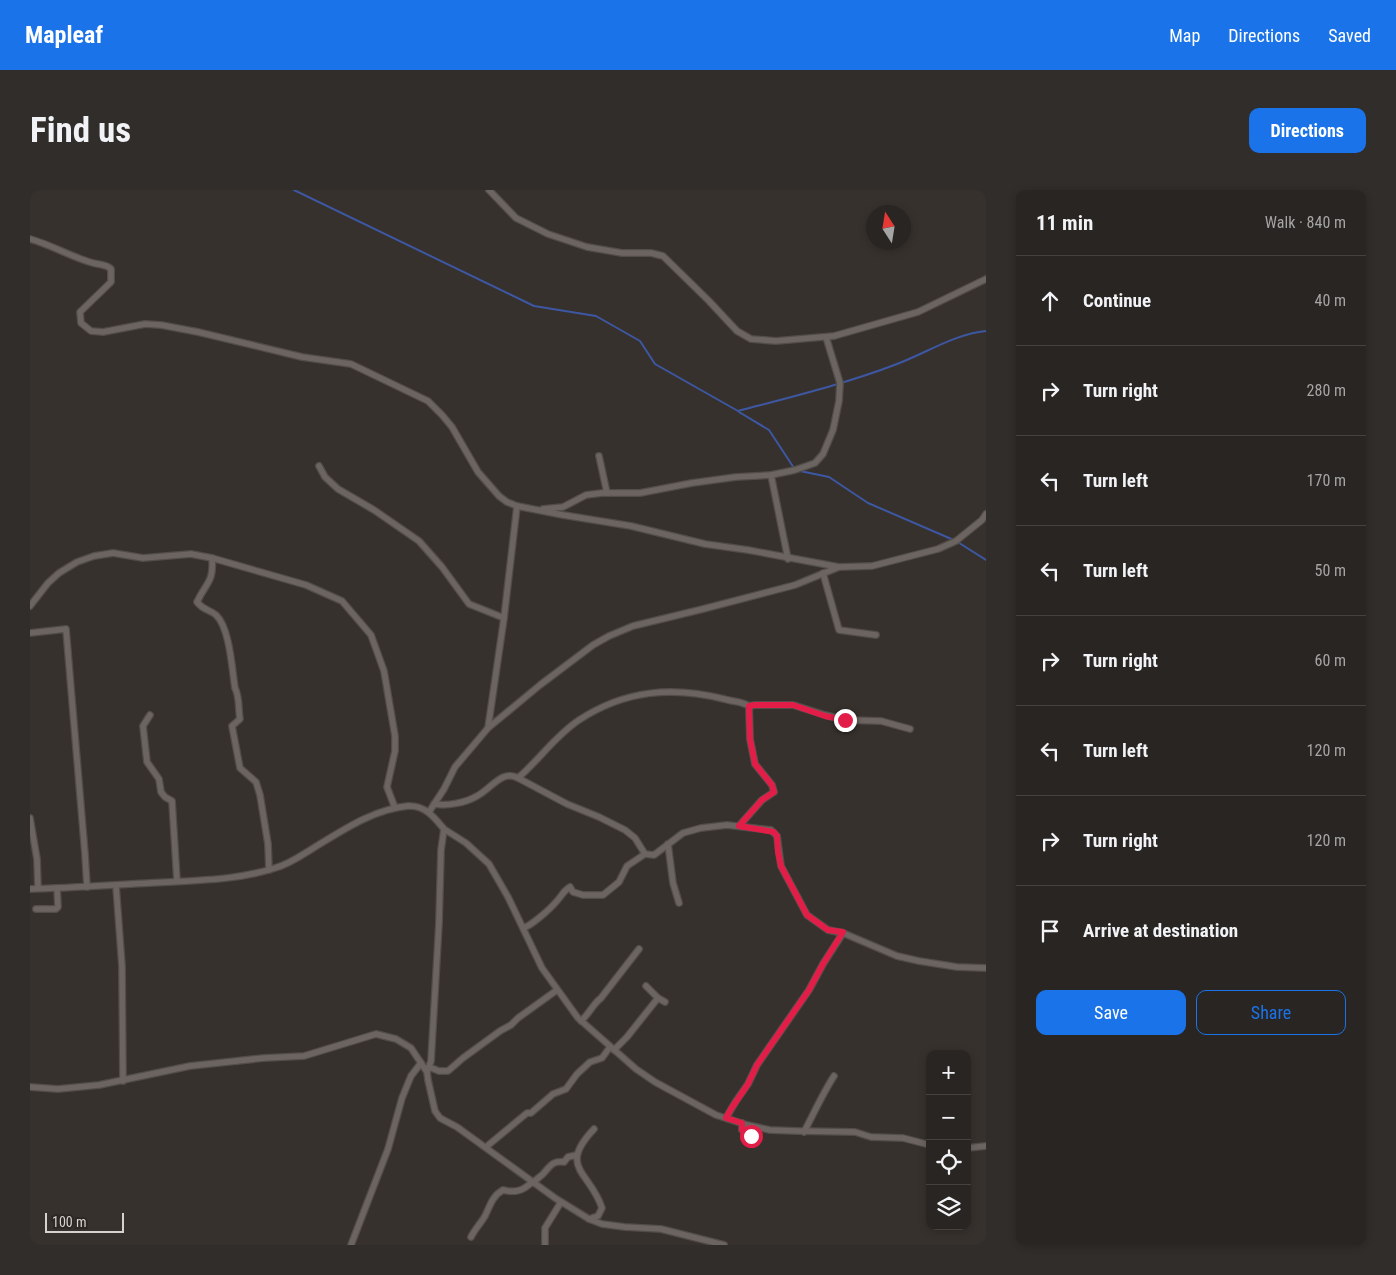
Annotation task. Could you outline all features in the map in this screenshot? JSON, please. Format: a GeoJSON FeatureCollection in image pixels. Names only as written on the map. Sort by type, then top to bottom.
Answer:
{"type":"FeatureCollection","features":[{"type":"Feature","properties":{"kind":"street"},"geometry":{"type":"LineString","coordinates":[[489,190],[516,218],[548,234],[587,247],[622,253],[651,253],[663,256],[737,331],[751,339],[776,341],[826,337],[918,312],[986,279]]}},
{"type":"Feature","properties":{"kind":"street"},"geometry":{"type":"LineString","coordinates":[[30,239],[59,249],[77,258],[107,265],[111,269],[112,282],[80,312],[81,323],[91,331],[103,332],[138,325],[161,325],[302,357],[351,364],[428,401],[452,427],[478,472],[499,496],[507,502],[519,506],[603,520],[705,544],[839,567],[872,566],[938,549],[956,541],[982,520],[986,514]]}},
{"type":"Feature","properties":{"kind":"street"},"geometry":{"type":"LineString","coordinates":[[519,506],[542,509],[563,507],[586,495],[640,493],[692,483],[736,477],[771,475],[795,470],[814,463],[823,454],[833,430],[840,402],[840,383],[826,337]]}},
{"type":"Feature","properties":{"kind":"street"},"geometry":{"type":"LineString","coordinates":[[600,456],[607,493]]}},
{"type":"Feature","properties":{"kind":"street"},"geometry":{"type":"LineString","coordinates":[[319,466],[326,477],[338,489],[374,510],[419,541],[442,567],[469,604],[504,618]]}},
{"type":"Feature","properties":{"kind":"street"},"geometry":{"type":"LineString","coordinates":[[771,475],[788,559]]}},
{"type":"Feature","properties":{"kind":"street"},"geometry":{"type":"LineString","coordinates":[[488,728],[519,506]]}},
{"type":"Feature","properties":{"kind":"street"},"geometry":{"type":"LineString","coordinates":[[30,606],[48,583],[59,573],[78,562],[94,556],[113,553],[143,558],[191,554],[212,558],[324,592],[342,602],[367,629],[384,670],[396,736],[387,787],[395,808]]}},
{"type":"Feature","properties":{"kind":"street"},"geometry":{"type":"LineString","coordinates":[[212,558],[212,576],[208,584],[201,591],[197,602],[203,609],[216,615],[226,634],[235,688],[239,696],[238,708],[240,719],[232,726],[236,750],[240,768],[256,782],[260,795],[268,844],[269,870]]}},
{"type":"Feature","properties":{"kind":"street"},"geometry":{"type":"LineString","coordinates":[[429,812],[455,767],[488,728],[592,645],[633,626],[795,585],[839,567]]}},
{"type":"Feature","properties":{"kind":"street"},"geometry":{"type":"LineString","coordinates":[[823,573],[839,630],[876,635]]}},
{"type":"Feature","properties":{"kind":"street"},"geometry":{"type":"LineString","coordinates":[[30,633],[66,629],[86,854],[86,887]]}},
{"type":"Feature","properties":{"kind":"street"},"geometry":{"type":"LineString","coordinates":[[518,778],[542,752],[577,721],[599,709],[653,692],[675,691],[710,695],[742,702],[749,706],[793,705],[825,716],[845,720],[881,721],[910,729]]}},
{"type":"Feature","properties":{"kind":"street"},"geometry":{"type":"LineString","coordinates":[[739,826],[762,800],[774,792],[772,785],[755,764],[750,739],[749,706]]}},
{"type":"Feature","properties":{"kind":"street"},"geometry":{"type":"LineString","coordinates":[[150,715],[143,726],[147,762],[159,778],[161,792],[165,798],[172,802],[177,882]]}},
{"type":"Feature","properties":{"kind":"street"},"geometry":{"type":"LineString","coordinates":[[434,804],[450,804],[477,796],[505,775],[511,775],[567,804],[625,830],[636,838],[645,854]]}},
{"type":"Feature","properties":{"kind":"street"},"geometry":{"type":"LineString","coordinates":[[30,889],[116,886],[232,878],[269,870],[290,862],[348,827],[395,808],[411,806],[421,808],[429,812],[444,829],[466,843],[489,864],[524,928],[542,968],[581,1021],[636,1069],[702,1108],[742,1123],[770,1130],[855,1132],[871,1137],[903,1138],[926,1144]]}},
{"type":"Feature","properties":{"kind":"street"},"geometry":{"type":"LineString","coordinates":[[30,818],[37,859],[38,888]]}},
{"type":"Feature","properties":{"kind":"street"},"geometry":{"type":"LineString","coordinates":[[524,928],[530,927],[570,887],[574,892],[583,895],[603,895],[619,882],[627,866],[645,854],[654,855],[676,838],[692,830],[713,826],[739,826],[774,832],[777,836],[781,866],[807,915],[828,930],[843,932],[897,956],[957,967],[986,968]]}},
{"type":"Feature","properties":{"kind":"street"},"geometry":{"type":"LineString","coordinates":[[444,829],[441,850],[431,1061],[428,1069],[428,1080],[435,1111],[440,1118],[486,1147],[561,1202],[590,1219],[602,1224],[661,1229],[724,1245]]}},
{"type":"Feature","properties":{"kind":"street"},"geometry":{"type":"LineString","coordinates":[[668,844],[673,882],[679,903]]}},
{"type":"Feature","properties":{"kind":"street"},"geometry":{"type":"LineString","coordinates":[[116,886],[122,966],[123,1081]]}},
{"type":"Feature","properties":{"kind":"street"},"geometry":{"type":"LineString","coordinates":[[36,909],[58,908],[57,888]]}},
{"type":"Feature","properties":{"kind":"street"},"geometry":{"type":"LineString","coordinates":[[726,1118],[748,1084],[757,1065],[809,990],[843,932]]}},
{"type":"Feature","properties":{"kind":"street"},"geometry":{"type":"LineString","coordinates":[[581,1021],[639,949]]}},
{"type":"Feature","properties":{"kind":"street"},"geometry":{"type":"LineString","coordinates":[[646,986],[665,1002]]}},
{"type":"Feature","properties":{"kind":"street"},"geometry":{"type":"LineString","coordinates":[[30,1087],[58,1089],[123,1081],[190,1066],[264,1058],[304,1056],[376,1034],[396,1039],[411,1048],[417,1055],[420,1063],[428,1069],[448,1071],[463,1058],[500,1031],[511,1026],[518,1018],[558,990]]}},
{"type":"Feature","properties":{"kind":"street"},"geometry":{"type":"LineString","coordinates":[[486,1147],[527,1113],[532,1113],[553,1094],[566,1089],[576,1074],[590,1062],[602,1058],[627,1037],[658,998]]}},
{"type":"Feature","properties":{"kind":"street"},"geometry":{"type":"LineString","coordinates":[[351,1245],[388,1149],[402,1098],[411,1076],[420,1063]]}},
{"type":"Feature","properties":{"kind":"street"},"geometry":{"type":"LineString","coordinates":[[804,1132],[834,1076]]}},
{"type":"Feature","properties":{"kind":"street"},"geometry":{"type":"LineString","coordinates":[[742,1123],[742,1130],[749,1133],[752,1141]]}},
{"type":"Feature","properties":{"kind":"street"},"geometry":{"type":"LineString","coordinates":[[590,1219],[598,1216],[602,1208],[600,1199],[591,1184],[580,1172],[576,1163],[584,1139],[594,1129]]}},
{"type":"Feature","properties":{"kind":"street"},"geometry":{"type":"LineString","coordinates":[[971,1148],[986,1146]]}},
{"type":"Feature","properties":{"kind":"street"},"geometry":{"type":"LineString","coordinates":[[471,1237],[498,1193],[503,1190],[512,1193],[528,1186],[544,1174],[548,1166],[564,1162],[568,1157],[578,1155]]}},
{"type":"Feature","properties":{"kind":"street"},"geometry":{"type":"LineString","coordinates":[[545,1245],[545,1228],[561,1202]]}},
{"type":"Feature","properties":{"kind":"waterway"},"geometry":{"type":"LineString","coordinates":[[294,190],[534,306],[596,316],[640,341],[655,364],[738,411],[858,378],[897,364],[952,340],[986,331]]}},
{"type":"Feature","properties":{"kind":"waterway"},"geometry":{"type":"LineString","coordinates":[[739,412],[769,430],[794,468]]}},
{"type":"Feature","properties":{"kind":"waterway"},"geometry":{"type":"LineString","coordinates":[[800,471],[829,477],[868,503],[956,541],[986,560]]}},
{"type":"Feature","properties":{"kind":"route"},"geometry":{"type":"LineString","coordinates":[[751,1136],[742,1130],[742,1123],[726,1118],[752,1078],[757,1065],[809,990],[843,932],[828,930],[807,915],[781,866],[777,836],[774,832],[739,826],[762,800],[774,792],[772,785],[755,764],[749,730],[749,706],[793,705],[825,716],[845,720]]}}]}
